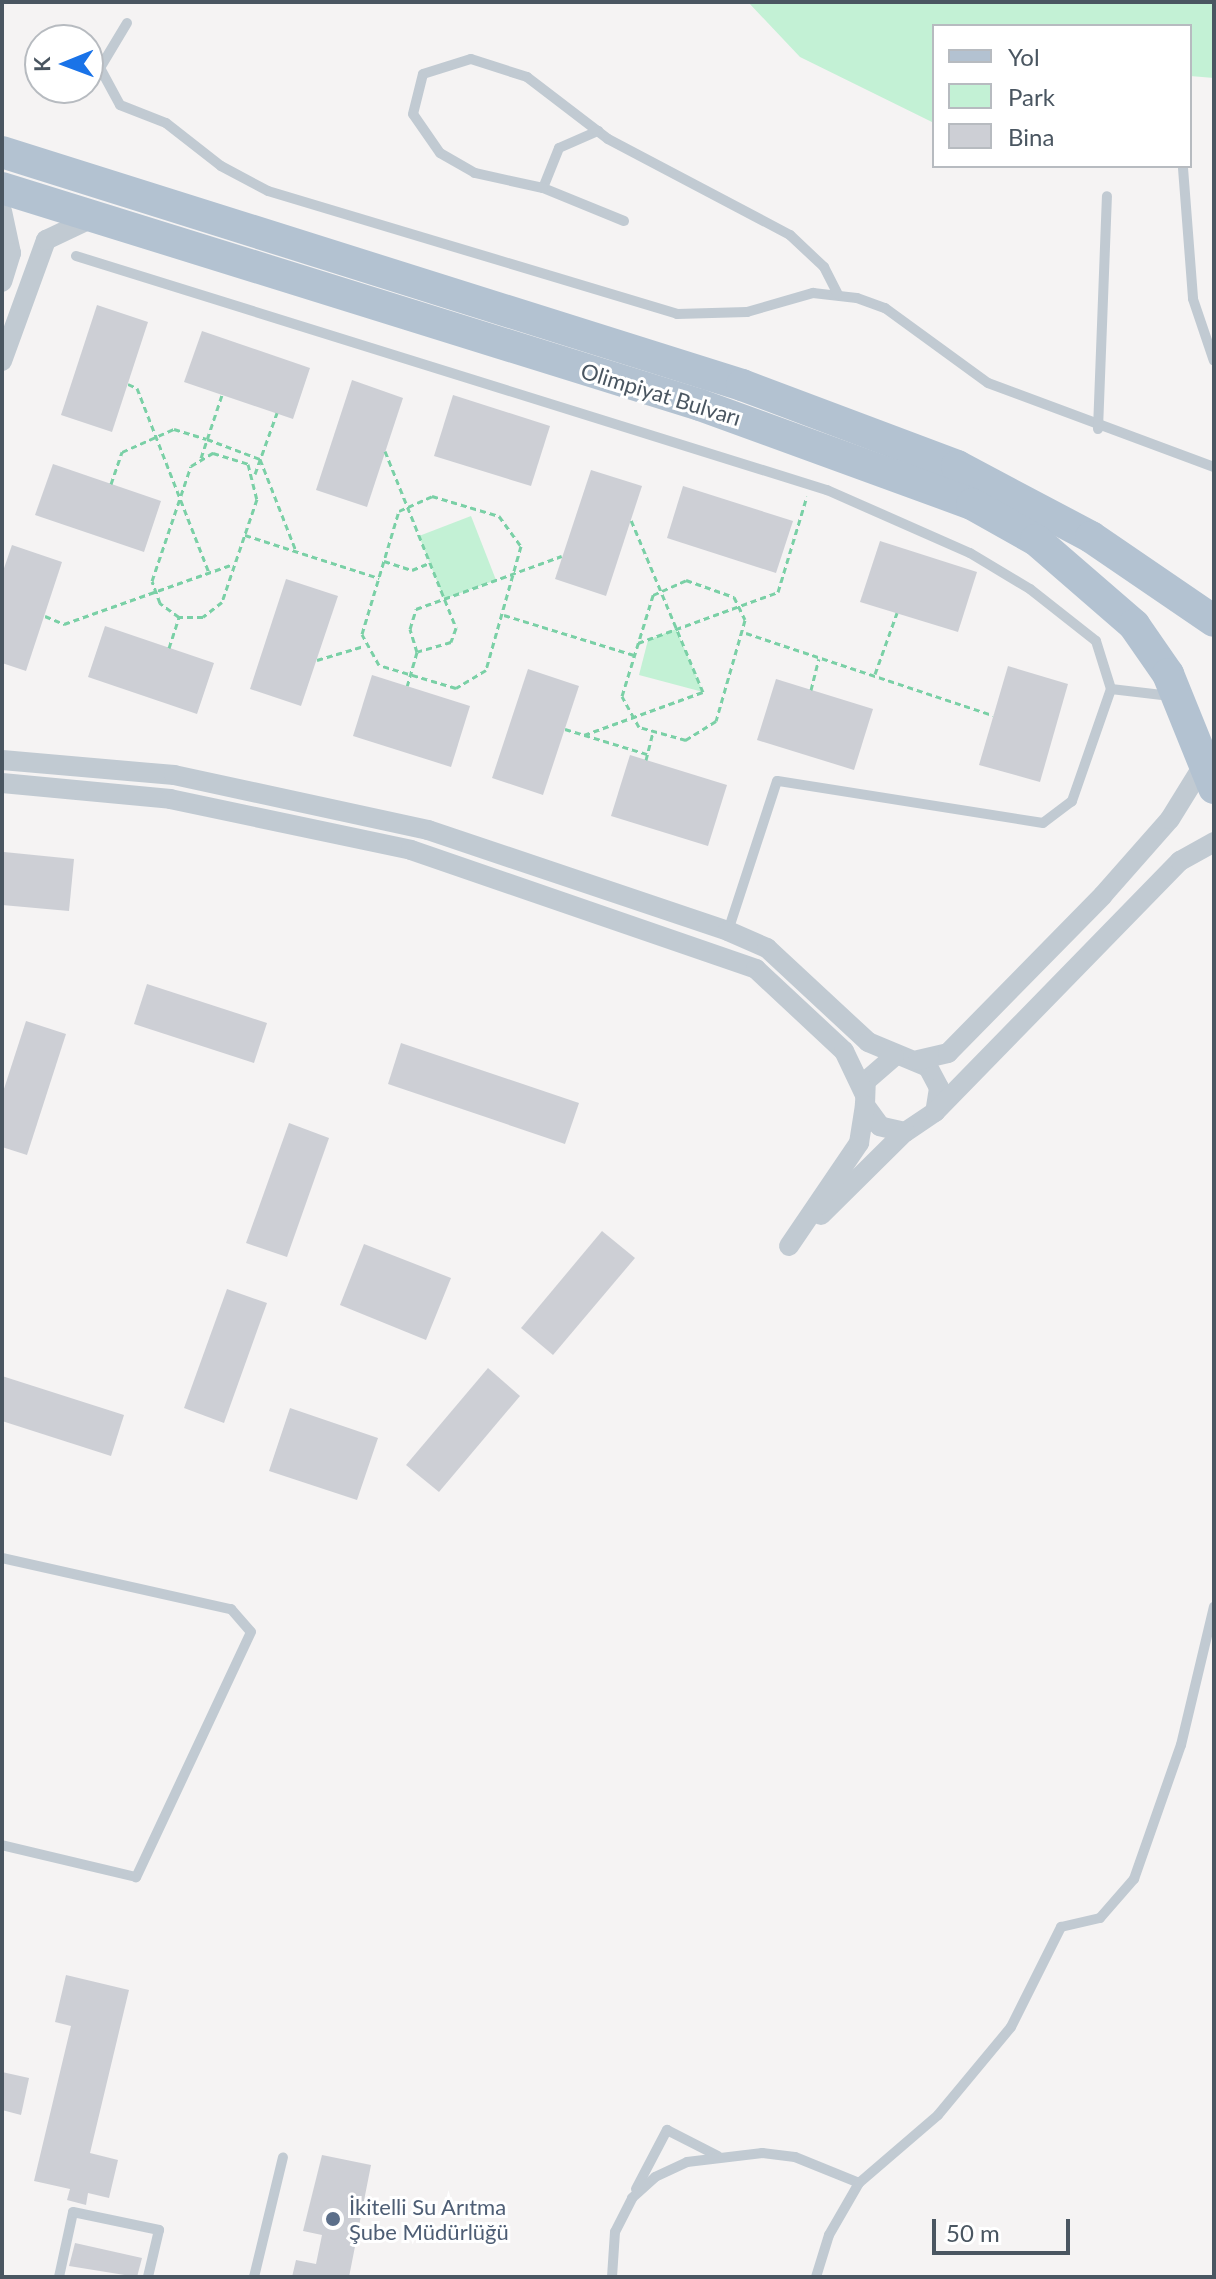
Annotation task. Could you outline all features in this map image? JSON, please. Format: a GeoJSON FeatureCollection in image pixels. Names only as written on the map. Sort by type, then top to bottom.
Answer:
{"type":"FeatureCollection","features":[{"type":"Feature","properties":{"kind":"main road","name":"Olimpiyat Bulvarı"},"geometry":{"type":"LineString","coordinates":[[2,152],[742,385],[957,466],[1091,537],[1214,621]]}},
{"type":"Feature","properties":{"kind":"main road","name":"Olimpiyat Bulvarı"},"geometry":{"type":"LineString","coordinates":[[2,188],[700,405],[972,504],[1095,584],[1134,625],[1177,697],[1211,763]]}},
{"type":"Feature","properties":{"kind":"street"},"geometry":{"type":"LineString","coordinates":[[2,211],[11,253],[2,282]]}},
{"type":"Feature","properties":{"kind":"street"},"geometry":{"type":"LineString","coordinates":[[2,361],[46,240],[72,221],[97,218]]}},
{"type":"Feature","properties":{"kind":"street"},"geometry":{"type":"LineString","coordinates":[[2,760],[174,775],[428,830],[728,931],[767,948],[868,1042],[894,1057],[918,1060],[948,1053],[1103,895],[1170,819],[1211,763]]}},
{"type":"Feature","properties":{"kind":"street"},"geometry":{"type":"LineString","coordinates":[[2,783],[170,799],[411,850],[756,969],[844,1051],[880,1126],[905,1132]]}},
{"type":"Feature","properties":{"kind":"street"},"geometry":{"type":"LineString","coordinates":[[894,1057],[873,1070],[859,1143],[789,1246],[905,1132],[935,1112],[1180,861],[1214,842]]}},
{"type":"Feature","properties":{"kind":"street"},"geometry":{"type":"LineString","coordinates":[[918,1060],[939,1088],[935,1112]]}},
{"type":"Feature","properties":{"kind":"lane"},"geometry":{"type":"LineString","coordinates":[[127,23],[100,68],[120,105],[166,123],[221,166],[268,191],[677,314],[747,312],[813,293],[838,294],[885,308],[988,383],[1098,429],[1214,467]]}},
{"type":"Feature","properties":{"kind":"lane"},"geometry":{"type":"LineString","coordinates":[[624,221],[543,188],[475,173],[440,153],[413,114],[423,74],[455,59],[483,60],[527,77],[598,131],[790,235],[824,267],[838,294]]}},
{"type":"Feature","properties":{"kind":"lane"},"geometry":{"type":"LineString","coordinates":[[543,188],[559,148],[598,131]]}},
{"type":"Feature","properties":{"kind":"lane"},"geometry":{"type":"LineString","coordinates":[[1183,168],[1193,299],[1214,361]]}},
{"type":"Feature","properties":{"kind":"lane"},"geometry":{"type":"LineString","coordinates":[[1098,429],[1107,196]]}},
{"type":"Feature","properties":{"kind":"lane"},"geometry":{"type":"LineString","coordinates":[[76,256],[810,485],[970,553],[1030,589],[1096,641],[1111,689],[1072,801],[1043,823],[777,781],[728,931]]}},
{"type":"Feature","properties":{"kind":"lane"},"geometry":{"type":"LineString","coordinates":[[1111,689],[1177,697]]}},
{"type":"Feature","properties":{"kind":"lane"},"geometry":{"type":"LineString","coordinates":[[2,1558],[231,1609],[251,1632],[136,1877],[2,1845]]}},
{"type":"Feature","properties":{"kind":"lane"},"geometry":{"type":"LineString","coordinates":[[816,2277],[829,2235],[859,2183],[938,2115],[1011,2027],[1061,1927],[1100,1918],[1134,1879],[1181,1745],[1214,1607]]}},
{"type":"Feature","properties":{"kind":"lane"},"geometry":{"type":"LineString","coordinates":[[612,2277],[615,2232],[667,2130],[720,2156]]}},
{"type":"Feature","properties":{"kind":"lane"},"geometry":{"type":"LineString","coordinates":[[632,2198],[655,2177],[720,2156],[795,2157],[859,2183]]}},
{"type":"Feature","properties":{"kind":"lane"},"geometry":{"type":"LineString","coordinates":[[254,2277],[283,2157]]}},
{"type":"Feature","properties":{"kind":"lane"},"geometry":{"type":"LineString","coordinates":[[59,2277],[73,2212],[159,2230],[148,2277]]}},
{"type":"Feature","properties":{"kind":"path"},"geometry":{"type":"LineString","coordinates":[[128,384],[137,388],[209,573]]}},
{"type":"Feature","properties":{"kind":"path"},"geometry":{"type":"LineString","coordinates":[[154,592],[180,498],[201,458],[222,395]]}},
{"type":"Feature","properties":{"kind":"path"},"geometry":{"type":"LineString","coordinates":[[179,617],[214,611],[235,564],[257,499],[255,474],[277,413]]}},
{"type":"Feature","properties":{"kind":"path"},"geometry":{"type":"LineString","coordinates":[[111,484],[122,452],[174,429],[207,439],[260,459],[296,551]]}},
{"type":"Feature","properties":{"kind":"path"},"geometry":{"type":"LineString","coordinates":[[385,451],[456,628],[451,642],[417,652]]}},
{"type":"Feature","properties":{"kind":"path"},"geometry":{"type":"LineString","coordinates":[[201,458],[237,456],[255,474]]}},
{"type":"Feature","properties":{"kind":"path"},"geometry":{"type":"LineString","coordinates":[[638,643],[778,592],[810,485]]}},
{"type":"Feature","properties":{"kind":"path"},"geometry":{"type":"LineString","coordinates":[[364,646],[379,665],[410,676],[456,688],[478,680],[516,573],[517,534],[499,516],[432,496],[406,504]]}},
{"type":"Feature","properties":{"kind":"path"},"geometry":{"type":"LineString","coordinates":[[364,646],[384,561],[406,504]]}},
{"type":"Feature","properties":{"kind":"path"},"geometry":{"type":"LineString","coordinates":[[584,735],[703,692],[631,520]]}},
{"type":"Feature","properties":{"kind":"path"},"geometry":{"type":"LineString","coordinates":[[245,534],[379,578]]}},
{"type":"Feature","properties":{"kind":"path"},"geometry":{"type":"LineString","coordinates":[[407,686],[417,652],[410,629],[416,609],[562,556]]}},
{"type":"Feature","properties":{"kind":"path"},"geometry":{"type":"LineString","coordinates":[[384,561],[412,570],[430,563]]}},
{"type":"Feature","properties":{"kind":"path"},"geometry":{"type":"LineString","coordinates":[[45,616],[64,624],[235,564]]}},
{"type":"Feature","properties":{"kind":"path"},"geometry":{"type":"LineString","coordinates":[[686,580],[723,590],[740,606],[745,633],[709,731],[686,740],[653,731],[629,718],[622,696],[638,643],[660,589],[686,580]]}},
{"type":"Feature","properties":{"kind":"path"},"geometry":{"type":"LineString","coordinates":[[154,592],[179,617]]}},
{"type":"Feature","properties":{"kind":"path"},"geometry":{"type":"LineString","coordinates":[[874,675],[897,613]]}},
{"type":"Feature","properties":{"kind":"path"},"geometry":{"type":"LineString","coordinates":[[503,614],[634,655]]}},
{"type":"Feature","properties":{"kind":"path"},"geometry":{"type":"LineString","coordinates":[[169,648],[179,617]]}},
{"type":"Feature","properties":{"kind":"path"},"geometry":{"type":"LineString","coordinates":[[745,633],[993,715]]}},
{"type":"Feature","properties":{"kind":"path"},"geometry":{"type":"LineString","coordinates":[[317,660],[364,646]]}},
{"type":"Feature","properties":{"kind":"path"},"geometry":{"type":"LineString","coordinates":[[811,690],[819,657]]}},
{"type":"Feature","properties":{"kind":"path"},"geometry":{"type":"LineString","coordinates":[[565,729],[647,754]]}},
{"type":"Feature","properties":{"kind":"path"},"geometry":{"type":"LineString","coordinates":[[646,760],[653,731]]}},
{"type":"Feature","properties":{"kind":"green space"},"geometry":{"type":"Polygon","coordinates":[[[748,2],[1214,2],[1214,78],[1192,76],[1192,24],[932,24],[932,122],[800,57],[748,2]]]}},
{"type":"Feature","properties":{"kind":"green space"},"geometry":{"type":"Polygon","coordinates":[[[471,516],[496,580],[444,599],[419,536],[471,516]]]}},
{"type":"Feature","properties":{"kind":"green space"},"geometry":{"type":"Polygon","coordinates":[[[676,629],[703,692],[639,675],[648,640],[676,629]]]}},
{"type":"Feature","properties":{"kind":"building"},"geometry":{"type":"Polygon","coordinates":[[[97,305],[148,322],[112,432],[61,415],[97,305]]]}},
{"type":"Feature","properties":{"kind":"building"},"geometry":{"type":"Polygon","coordinates":[[[202,331],[310,368],[293,419],[184,382],[202,331]]]}},
{"type":"Feature","properties":{"kind":"building"},"geometry":{"type":"Polygon","coordinates":[[[352,380],[403,398],[367,507],[316,490],[352,380]]]}},
{"type":"Feature","properties":{"kind":"building"},"geometry":{"type":"Polygon","coordinates":[[[453,395],[550,426],[531,486],[434,456],[453,395]]]}},
{"type":"Feature","properties":{"kind":"building"},"geometry":{"type":"Polygon","coordinates":[[[53,464],[161,501],[144,552],[35,515],[53,464]]]}},
{"type":"Feature","properties":{"kind":"building"},"geometry":{"type":"Polygon","coordinates":[[[591,470],[642,486],[606,596],[555,579],[591,470]]]}},
{"type":"Feature","properties":{"kind":"building"},"geometry":{"type":"Polygon","coordinates":[[[683,486],[793,521],[776,573],[667,538],[683,486]]]}},
{"type":"Feature","properties":{"kind":"building"},"geometry":{"type":"Polygon","coordinates":[[[880,541],[977,572],[958,632],[860,602],[880,541]]]}},
{"type":"Feature","properties":{"kind":"building"},"geometry":{"type":"Polygon","coordinates":[[[12,545],[62,562],[26,671],[2,663],[2,574],[12,545]]]}},
{"type":"Feature","properties":{"kind":"building"},"geometry":{"type":"Polygon","coordinates":[[[286,579],[338,596],[301,706],[250,689],[286,579]]]}},
{"type":"Feature","properties":{"kind":"building"},"geometry":{"type":"Polygon","coordinates":[[[105,626],[214,663],[197,714],[88,677],[105,626]]]}},
{"type":"Feature","properties":{"kind":"building"},"geometry":{"type":"Polygon","coordinates":[[[1008,666],[1068,684],[1040,782],[979,765],[1008,666]]]}},
{"type":"Feature","properties":{"kind":"building"},"geometry":{"type":"Polygon","coordinates":[[[528,669],[579,686],[543,795],[492,778],[528,669]]]}},
{"type":"Feature","properties":{"kind":"building"},"geometry":{"type":"Polygon","coordinates":[[[372,675],[470,706],[451,767],[353,736],[372,675]]]}},
{"type":"Feature","properties":{"kind":"building"},"geometry":{"type":"Polygon","coordinates":[[[776,679],[873,709],[854,770],[757,740],[776,679]]]}},
{"type":"Feature","properties":{"kind":"building"},"geometry":{"type":"Polygon","coordinates":[[[630,755],[727,785],[708,846],[611,816],[630,755]]]}},
{"type":"Feature","properties":{"kind":"building"},"geometry":{"type":"Polygon","coordinates":[[[4,852],[74,859],[69,911],[2,905],[4,852]]]}},
{"type":"Feature","properties":{"kind":"building"},"geometry":{"type":"Polygon","coordinates":[[[147,984],[267,1023],[254,1063],[134,1024],[147,984]]]}},
{"type":"Feature","properties":{"kind":"building"},"geometry":{"type":"Polygon","coordinates":[[[26,1021],[66,1034],[27,1155],[2,1147],[2,1095],[26,1021]]]}},
{"type":"Feature","properties":{"kind":"building"},"geometry":{"type":"Polygon","coordinates":[[[401,1043],[579,1103],[565,1144],[388,1084],[401,1043]]]}},
{"type":"Feature","properties":{"kind":"building"},"geometry":{"type":"Polygon","coordinates":[[[289,1123],[329,1138],[287,1257],[246,1243],[289,1123]]]}},
{"type":"Feature","properties":{"kind":"building"},"geometry":{"type":"Polygon","coordinates":[[[602,1231],[635,1258],[553,1355],[521,1328],[602,1231]]]}},
{"type":"Feature","properties":{"kind":"building"},"geometry":{"type":"Polygon","coordinates":[[[364,1244],[451,1278],[426,1340],[340,1305],[364,1244]]]}},
{"type":"Feature","properties":{"kind":"building"},"geometry":{"type":"Polygon","coordinates":[[[227,1289],[267,1303],[224,1423],[184,1408],[227,1289]]]}},
{"type":"Feature","properties":{"kind":"building"},"geometry":{"type":"Polygon","coordinates":[[[488,1368],[520,1396],[439,1492],[406,1465],[488,1368]]]}},
{"type":"Feature","properties":{"kind":"building"},"geometry":{"type":"Polygon","coordinates":[[[2,1376],[124,1415],[111,1456],[2,1421],[2,1376]]]}},
{"type":"Feature","properties":{"kind":"building"},"geometry":{"type":"Polygon","coordinates":[[[290,1408],[378,1438],[357,1500],[269,1471],[290,1408]]]}},
{"type":"Feature","properties":{"kind":"building"},"geometry":{"type":"Polygon","coordinates":[[[66,1975],[129,1990],[90,2153],[118,2160],[109,2198],[88,2193],[86,2205],[67,2200],[70,2189],[34,2181],[71,2026],[55,2022],[66,1975]]]}},
{"type":"Feature","properties":{"kind":"building"},"geometry":{"type":"Polygon","coordinates":[[[2,2072],[29,2078],[21,2115],[2,2110],[2,2072]]]}},
{"type":"Feature","properties":{"kind":"building","name":"İkitelli Su Arıtma Şube Müdürlüğü"},"geometry":{"type":"Polygon","coordinates":[[[322,2155],[371,2165],[349,2277],[292,2277],[296,2260],[316,2264],[322,2235],[303,2231],[322,2155]]]}},
{"type":"Feature","properties":{"kind":"building"},"geometry":{"type":"Polygon","coordinates":[[[75,2243],[142,2258],[137,2277],[69,2266],[75,2243]]]}},
{"type":"Feature","properties":{"kind":"place","name":"İkitelli Su Arıtma Şube Müdürlüğü"},"geometry":{"type":"Point","coordinates":[333,2219]}}]}
